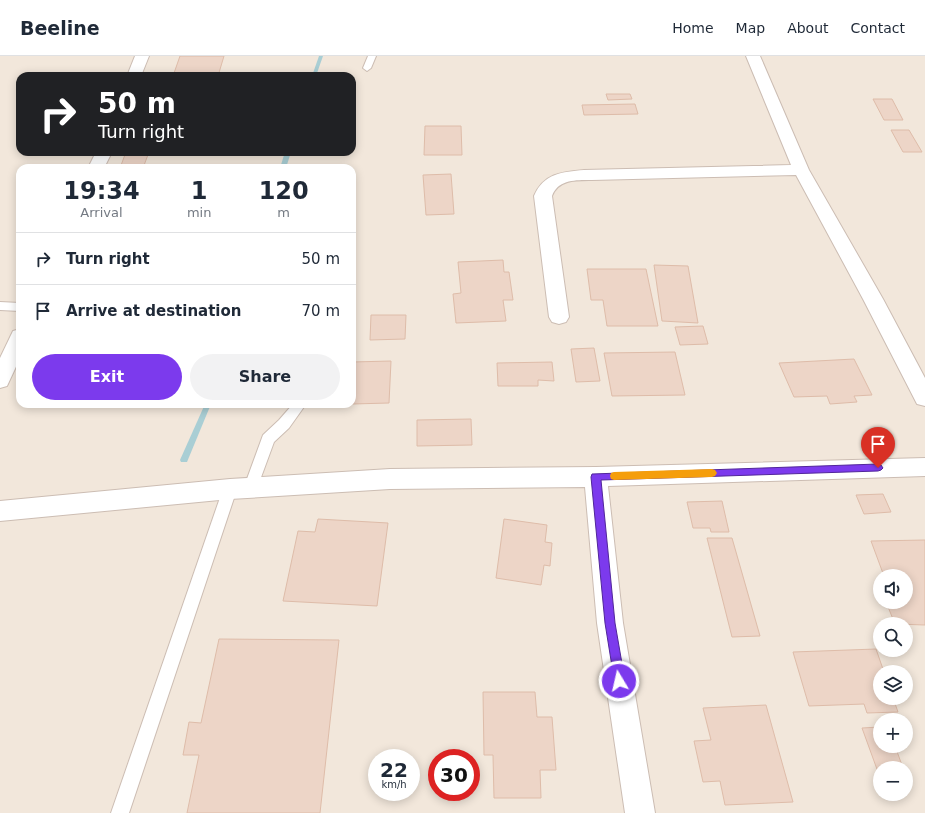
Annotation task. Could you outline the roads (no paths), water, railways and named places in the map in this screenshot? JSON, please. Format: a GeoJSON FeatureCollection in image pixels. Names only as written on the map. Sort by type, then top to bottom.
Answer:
{"type":"FeatureCollection","features":[{"type":"Feature","properties":{"kind":"street"},"geometry":{"type":"LineString","coordinates":[[136,72],[142,56]]}},
{"type":"Feature","properties":{"kind":"street"},"geometry":{"type":"LineString","coordinates":[[753,56],[801,170],[873,299],[925,398]]}},
{"type":"Feature","properties":{"kind":"street"},"geometry":{"type":"LineString","coordinates":[[559,317],[543,196],[546,188],[558,179],[586,176],[801,170]]}},
{"type":"Feature","properties":{"kind":"street"},"geometry":{"type":"LineString","coordinates":[[0,380],[16,345]]}},
{"type":"Feature","properties":{"kind":"street"},"geometry":{"type":"LineString","coordinates":[[0,511],[240,488],[390,479],[596,477],[925,467]]}},
{"type":"Feature","properties":{"kind":"street"},"geometry":{"type":"LineString","coordinates":[[596,477],[610,623],[640,813]]}},
{"type":"Feature","properties":{"kind":"lane"},"geometry":{"type":"LineString","coordinates":[[367,68],[372,56]]}},
{"type":"Feature","properties":{"kind":"lane"},"geometry":{"type":"LineString","coordinates":[[0,306],[16,307]]}},
{"type":"Feature","properties":{"kind":"lane"},"geometry":{"type":"LineString","coordinates":[[120,813],[240,488],[268,439],[284,424],[297,408]]}},
{"type":"Feature","properties":{"kind":"waterway"},"geometry":{"type":"LineString","coordinates":[[315,72],[321,56]]}},
{"type":"Feature","properties":{"kind":"waterway"},"geometry":{"type":"LineString","coordinates":[[284,164],[287,156]]}},
{"type":"Feature","properties":{"kind":"waterway"},"geometry":{"type":"LineString","coordinates":[[184,460],[206,408]]}}]}
